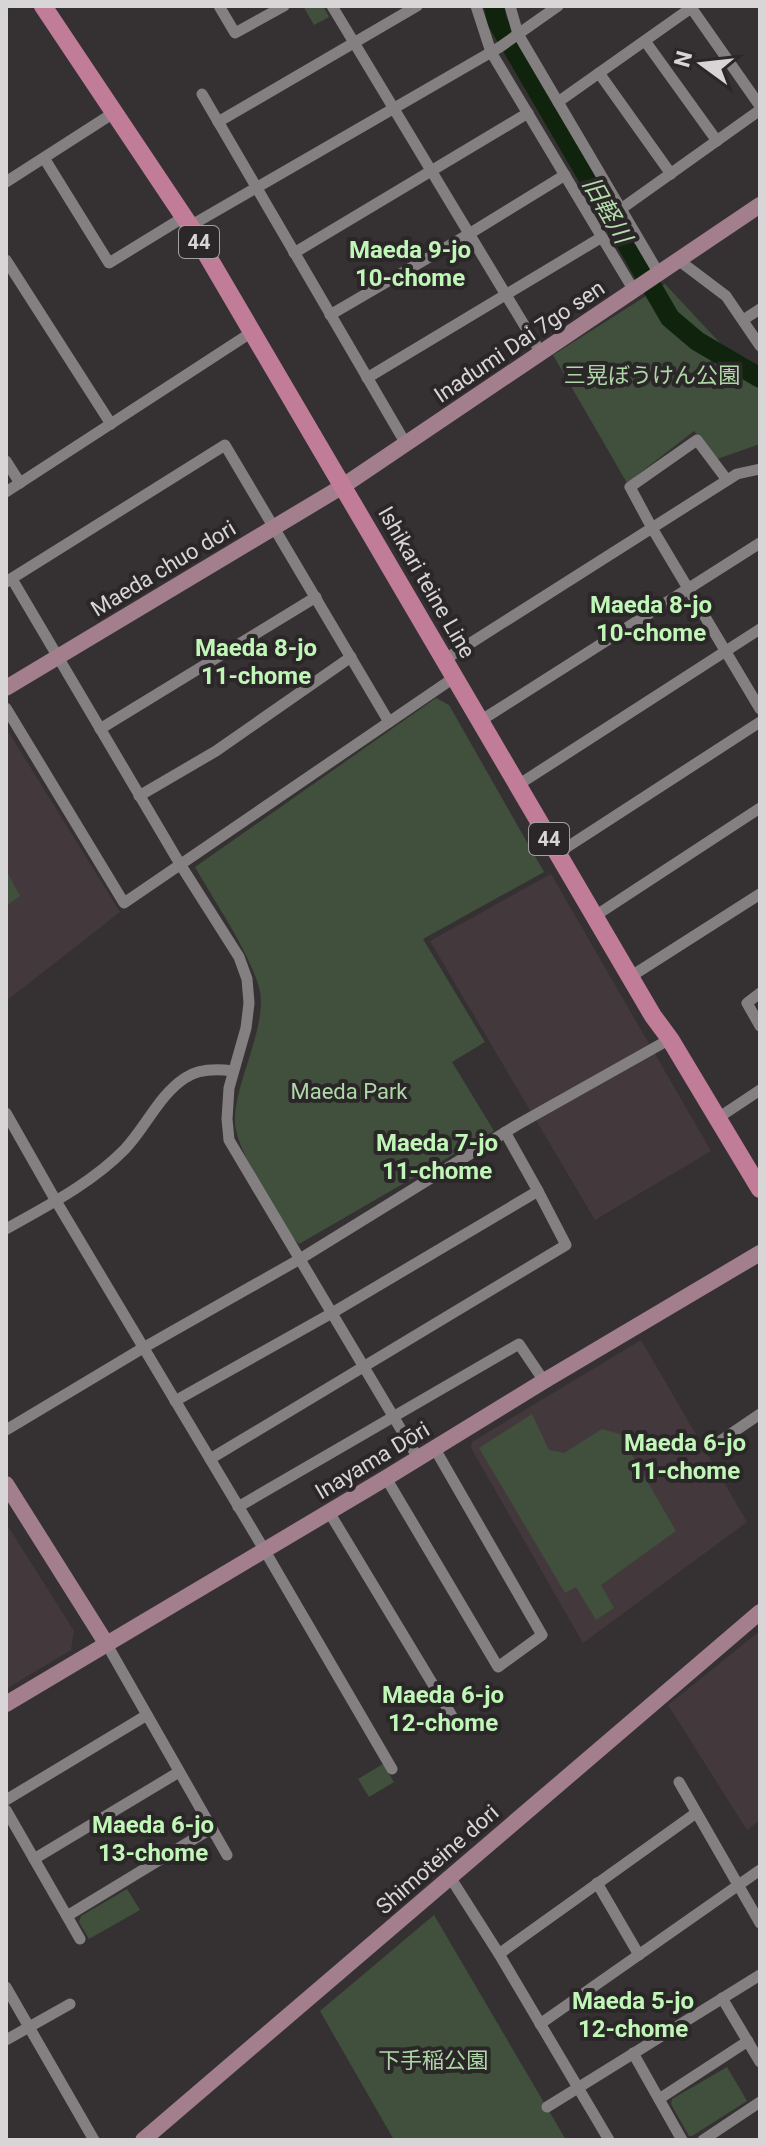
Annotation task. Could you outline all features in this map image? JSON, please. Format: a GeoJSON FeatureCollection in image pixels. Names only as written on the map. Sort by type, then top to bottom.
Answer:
{"type":"FeatureCollection","features":[{"type":"Feature","properties":{"kind":"main road","name":"Ishikari teine Line"},"geometry":{"type":"LineString","coordinates":[[43,6],[187,221],[653,1016],[757,1178]]}},
{"type":"Feature","properties":{"kind":"street"},"geometry":{"type":"LineString","coordinates":[[219,6],[235,33],[284,6]]}},
{"type":"Feature","properties":{"kind":"street"},"geometry":{"type":"LineString","coordinates":[[332,6],[541,353]]}},
{"type":"Feature","properties":{"kind":"street"},"geometry":{"type":"LineString","coordinates":[[218,122],[417,6]]}},
{"type":"Feature","properties":{"kind":"street"},"geometry":{"type":"LineString","coordinates":[[476,6],[528,113],[602,237],[647,280]]}},
{"type":"Feature","properties":{"kind":"street"},"geometry":{"type":"LineString","coordinates":[[510,6],[516,35],[621,209],[647,280]]}},
{"type":"Feature","properties":{"kind":"street"},"geometry":{"type":"LineString","coordinates":[[44,158],[109,263],[187,221],[257,189],[496,49],[558,6]]}},
{"type":"Feature","properties":{"kind":"street"},"geometry":{"type":"LineString","coordinates":[[558,102],[691,7],[760,108],[621,209]]}},
{"type":"Feature","properties":{"kind":"street"},"geometry":{"type":"LineString","coordinates":[[645,41],[717,141]]}},
{"type":"Feature","properties":{"kind":"street"},"geometry":{"type":"LineString","coordinates":[[599,73],[671,174]]}},
{"type":"Feature","properties":{"kind":"street"},"geometry":{"type":"LineString","coordinates":[[202,94],[406,444]]}},
{"type":"Feature","properties":{"kind":"street"},"geometry":{"type":"LineString","coordinates":[[6,181],[115,112]]}},
{"type":"Feature","properties":{"kind":"street"},"geometry":{"type":"LineString","coordinates":[[294,253],[528,113]]}},
{"type":"Feature","properties":{"kind":"street"},"geometry":{"type":"LineString","coordinates":[[330,315],[565,175]]}},
{"type":"Feature","properties":{"kind":"street","name":"Inadumi Dai 7go sen"},"geometry":{"type":"LineString","coordinates":[[343,486],[760,205]]}},
{"type":"Feature","properties":{"kind":"street"},"geometry":{"type":"LineString","coordinates":[[367,378],[602,237]]}},
{"type":"Feature","properties":{"kind":"street"},"geometry":{"type":"LineString","coordinates":[[677,259],[726,296],[760,346]]}},
{"type":"Feature","properties":{"kind":"street"},"geometry":{"type":"LineString","coordinates":[[6,260],[111,424]]}},
{"type":"Feature","properties":{"kind":"street"},"geometry":{"type":"LineString","coordinates":[[743,320],[760,309]]}},
{"type":"Feature","properties":{"kind":"street"},"geometry":{"type":"LineString","coordinates":[[6,492],[252,332]]}},
{"type":"Feature","properties":{"kind":"street"},"geometry":{"type":"LineString","coordinates":[[727,480],[697,440],[630,487],[760,709]]}},
{"type":"Feature","properties":{"kind":"street"},"geometry":{"type":"LineString","coordinates":[[389,722],[225,445],[9,581],[239,957],[247,979],[249,1003],[246,1028],[229,1088],[229,1140],[418,1458]]}},
{"type":"Feature","properties":{"kind":"street"},"geometry":{"type":"LineString","coordinates":[[6,461],[20,483]]}},
{"type":"Feature","properties":{"kind":"street"},"geometry":{"type":"LineString","coordinates":[[444,660],[727,480],[737,474],[760,469]]}},
{"type":"Feature","properties":{"kind":"street","name":"Maeda chuo dori"},"geometry":{"type":"LineString","coordinates":[[6,688],[343,486]]}},
{"type":"Feature","properties":{"kind":"street"},"geometry":{"type":"LineString","coordinates":[[480,721],[760,543]]}},
{"type":"Feature","properties":{"kind":"street"},"geometry":{"type":"LineString","coordinates":[[100,729],[316,597]]}},
{"type":"Feature","properties":{"kind":"street"},"geometry":{"type":"LineString","coordinates":[[518,785],[760,629]]}},
{"type":"Feature","properties":{"kind":"street"},"geometry":{"type":"LineString","coordinates":[[139,796],[216,751],[351,657]]}},
{"type":"Feature","properties":{"kind":"street"},"geometry":{"type":"LineString","coordinates":[[6,708],[124,903],[455,677]]}},
{"type":"Feature","properties":{"kind":"street"},"geometry":{"type":"LineString","coordinates":[[558,853],[760,722]]}},
{"type":"Feature","properties":{"kind":"street"},"geometry":{"type":"LineString","coordinates":[[595,916],[760,808]]}},
{"type":"Feature","properties":{"kind":"street"},"geometry":{"type":"LineString","coordinates":[[630,977],[760,894]]}},
{"type":"Feature","properties":{"kind":"street"},"geometry":{"type":"LineString","coordinates":[[760,993],[747,1003],[760,1026]]}},
{"type":"Feature","properties":{"kind":"street"},"geometry":{"type":"LineString","coordinates":[[6,1430],[300,1259],[505,1132],[670,1039]]}},
{"type":"Feature","properties":{"kind":"street"},"geometry":{"type":"LineString","coordinates":[[6,1229],[56,1201],[104,1168],[125,1149],[170,1090],[188,1076],[220,1069],[233,1071]]}},
{"type":"Feature","properties":{"kind":"street"},"geometry":{"type":"LineString","coordinates":[[718,1118],[760,1090]]}},
{"type":"Feature","properties":{"kind":"street"},"geometry":{"type":"LineString","coordinates":[[6,1113],[392,1769]]}},
{"type":"Feature","properties":{"kind":"street"},"geometry":{"type":"LineString","coordinates":[[210,1459],[566,1245],[505,1132]]}},
{"type":"Feature","properties":{"kind":"street"},"geometry":{"type":"LineString","coordinates":[[175,1401],[332,1313],[538,1191]]}},
{"type":"Feature","properties":{"kind":"street","name":"Inayama Dōri"},"geometry":{"type":"LineString","coordinates":[[6,1704],[760,1253]]}},
{"type":"Feature","properties":{"kind":"street"},"geometry":{"type":"LineString","coordinates":[[238,1507],[519,1344],[544,1381]]}},
{"type":"Feature","properties":{"kind":"street"},"geometry":{"type":"LineString","coordinates":[[710,1448],[760,1414]]}},
{"type":"Feature","properties":{"kind":"street"},"geometry":{"type":"LineString","coordinates":[[386,1478],[498,1667],[542,1635],[435,1449]]}},
{"type":"Feature","properties":{"kind":"street"},"geometry":{"type":"LineString","coordinates":[[6,1484],[106,1643],[227,1855]]}},
{"type":"Feature","properties":{"kind":"street"},"geometry":{"type":"LineString","coordinates":[[329,1512],[455,1721]]}},
{"type":"Feature","properties":{"kind":"street","name":"Shimoteine dori"},"geometry":{"type":"LineString","coordinates":[[143,2140],[760,1612]]}},
{"type":"Feature","properties":{"kind":"street"},"geometry":{"type":"LineString","coordinates":[[6,1800],[147,1715]]}},
{"type":"Feature","properties":{"kind":"street"},"geometry":{"type":"LineString","coordinates":[[34,1859],[179,1772]]}},
{"type":"Feature","properties":{"kind":"street"},"geometry":{"type":"LineString","coordinates":[[679,1782],[760,1923]]}},
{"type":"Feature","properties":{"kind":"street"},"geometry":{"type":"LineString","coordinates":[[6,1810],[80,1939]]}},
{"type":"Feature","properties":{"kind":"street"},"geometry":{"type":"LineString","coordinates":[[499,1954],[696,1813]]}},
{"type":"Feature","properties":{"kind":"street"},"geometry":{"type":"LineString","coordinates":[[67,1916],[212,1828]]}},
{"type":"Feature","properties":{"kind":"street"},"geometry":{"type":"LineString","coordinates":[[540,2024],[760,1870]]}},
{"type":"Feature","properties":{"kind":"street"},"geometry":{"type":"LineString","coordinates":[[450,1877],[609,2140]]}},
{"type":"Feature","properties":{"kind":"street"},"geometry":{"type":"LineString","coordinates":[[597,1883],[639,1955]]}},
{"type":"Feature","properties":{"kind":"street"},"geometry":{"type":"LineString","coordinates":[[547,2107],[760,1975]]}},
{"type":"Feature","properties":{"kind":"street"},"geometry":{"type":"LineString","coordinates":[[6,1987],[94,2140]]}},
{"type":"Feature","properties":{"kind":"street"},"geometry":{"type":"LineString","coordinates":[[722,1998],[760,2062]]}},
{"type":"Feature","properties":{"kind":"street"},"geometry":{"type":"LineString","coordinates":[[6,2040],[70,2004]]}},
{"type":"Feature","properties":{"kind":"street"},"geometry":{"type":"LineString","coordinates":[[659,2099],[748,2041]]}},
{"type":"Feature","properties":{"kind":"street"},"geometry":{"type":"LineString","coordinates":[[633,2053],[682,2140]]}},
{"type":"Feature","properties":{"kind":"street"},"geometry":{"type":"LineString","coordinates":[[703,2140],[760,2102]]}},
{"type":"Feature","properties":{"kind":"shaded area"},"geometry":{"type":"Polygon","coordinates":[[[6,728],[120,912],[6,1001],[6,728]]]}},
{"type":"Feature","properties":{"kind":"shaded area"},"geometry":{"type":"Polygon","coordinates":[[[551,874],[711,1151],[595,1220],[430,941],[551,874]]]}},
{"type":"Feature","properties":{"kind":"shaded area"},"geometry":{"type":"Polygon","coordinates":[[[641,1340],[747,1522],[583,1643],[471,1448],[472,1442],[641,1340]]]}},
{"type":"Feature","properties":{"kind":"shaded area"},"geometry":{"type":"Polygon","coordinates":[[[6,1523],[74,1631],[71,1650],[6,1689],[6,1523]]]}},
{"type":"Feature","properties":{"kind":"shaded area"},"geometry":{"type":"Polygon","coordinates":[[[760,1631],[760,1820],[747,1830],[668,1705],[760,1631]]]}},
{"type":"Feature","properties":{"kind":"green space"},"geometry":{"type":"Polygon","coordinates":[[[303,6],[323,6],[329,17],[314,25],[303,6]]]}},
{"type":"Feature","properties":{"kind":"green space","name":"三晃ぼうけん公園"},"geometry":{"type":"Polygon","coordinates":[[[665,284],[733,357],[760,367],[760,444],[717,459],[694,431],[627,483],[553,355],[665,284]]]}},
{"type":"Feature","properties":{"kind":"green space","name":"Maeda Park"},"geometry":{"type":"Polygon","coordinates":[[[436,698],[449,705],[544,872],[423,939],[485,1042],[452,1062],[494,1131],[299,1244],[257,1179],[237,1132],[236,1104],[256,1035],[261,1002],[259,987],[239,942],[195,867],[436,698]]]}},
{"type":"Feature","properties":{"kind":"green space"},"geometry":{"type":"Polygon","coordinates":[[[6,870],[20,896],[6,906],[6,870]]]}},
{"type":"Feature","properties":{"kind":"green space"},"geometry":{"type":"Polygon","coordinates":[[[532,1414],[549,1450],[564,1453],[602,1429],[620,1434],[676,1531],[601,1585],[614,1608],[596,1620],[576,1587],[565,1593],[479,1448],[532,1414]]]}},
{"type":"Feature","properties":{"kind":"green space"},"geometry":{"type":"Polygon","coordinates":[[[383,1764],[394,1782],[369,1797],[358,1779],[383,1764]]]}},
{"type":"Feature","properties":{"kind":"green space"},"geometry":{"type":"Polygon","coordinates":[[[127,1889],[140,1910],[89,1939],[79,1922],[81,1916],[127,1889]]]}},
{"type":"Feature","properties":{"kind":"green space","name":"下手稲公園"},"geometry":{"type":"Polygon","coordinates":[[[434,1915],[566,2140],[394,2140],[320,2011],[434,1915]]]}},
{"type":"Feature","properties":{"kind":"green space"},"geometry":{"type":"Polygon","coordinates":[[[727,2067],[747,2101],[689,2136],[671,2104],[672,2099],[727,2067]]]}},
{"type":"Feature","properties":{"kind":"waterway","name":"旧軽川"},"geometry":{"type":"LineString","coordinates":[[494,6],[497,21],[670,318],[697,341],[760,378]]}},
{"type":"Feature","properties":{"kind":"district","name":"Maeda 9-jo 10-chome"},"geometry":{"type":"Point","coordinates":[410,264]}},
{"type":"Feature","properties":{"kind":"district","name":"Maeda 8-jo 10-chome"},"geometry":{"type":"Point","coordinates":[651,619]}},
{"type":"Feature","properties":{"kind":"district","name":"Maeda 8-jo 11-chome"},"geometry":{"type":"Point","coordinates":[256,662]}},
{"type":"Feature","properties":{"kind":"district","name":"Maeda 7-jo 11-chome"},"geometry":{"type":"Point","coordinates":[437,1157]}},
{"type":"Feature","properties":{"kind":"district","name":"Maeda 6-jo 11-chome"},"geometry":{"type":"Point","coordinates":[685,1457]}},
{"type":"Feature","properties":{"kind":"district","name":"Maeda 6-jo 12-chome"},"geometry":{"type":"Point","coordinates":[443,1709]}},
{"type":"Feature","properties":{"kind":"district","name":"Maeda 6-jo 13-chome"},"geometry":{"type":"Point","coordinates":[153,1839]}},
{"type":"Feature","properties":{"kind":"district","name":"Maeda 5-jo 12-chome"},"geometry":{"type":"Point","coordinates":[633,2015]}}]}
